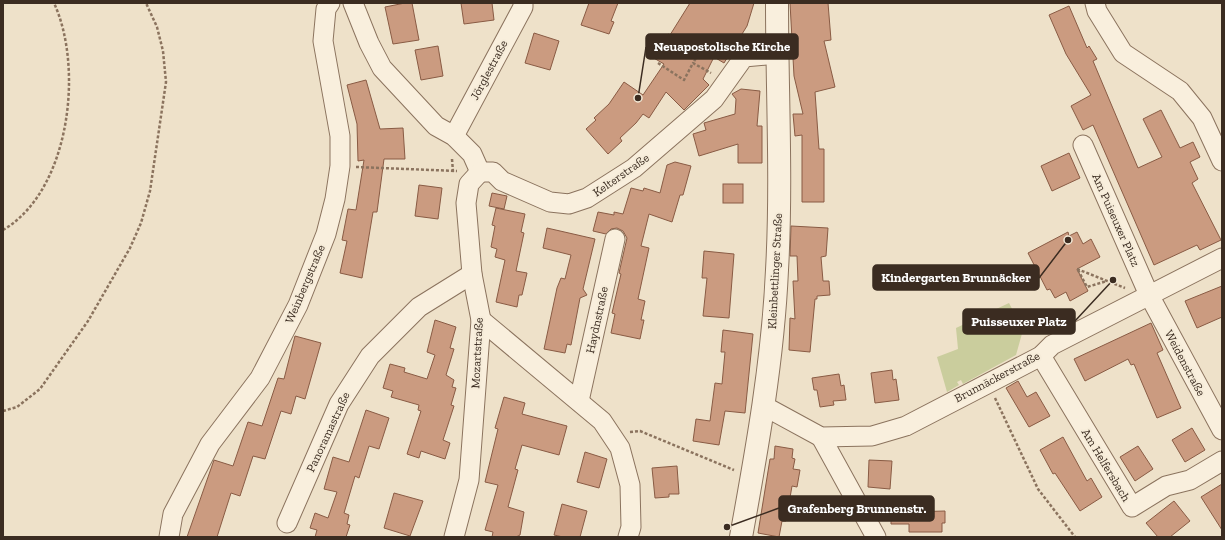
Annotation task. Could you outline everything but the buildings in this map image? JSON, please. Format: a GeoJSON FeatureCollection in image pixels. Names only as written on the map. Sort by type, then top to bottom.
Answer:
{"type":"FeatureCollection","features":[{"type":"Feature","properties":{"kind":"street","name":"Weinbergstraße"},"geometry":{"type":"LineString","coordinates":[[169,537],[173,514],[210,444],[260,378],[298,305],[326,234],[335,198],[340,166],[340,136],[323,41],[326,9],[330,3]]}},
{"type":"Feature","properties":{"kind":"street"},"geometry":{"type":"LineString","coordinates":[[353,3],[369,43],[382,68],[436,126],[454,136],[472,154],[480,172]]}},
{"type":"Feature","properties":{"kind":"street","name":"Kleinbettlinger Straße"},"geometry":{"type":"LineString","coordinates":[[741,537],[764,406],[777,270],[779,180],[777,3]]}},
{"type":"Feature","properties":{"kind":"street"},"geometry":{"type":"LineString","coordinates":[[1095,3],[1097,11],[1124,53],[1180,91],[1197,113],[1222,161]]}},
{"type":"Feature","properties":{"kind":"street","name":"Jörglestraße"},"geometry":{"type":"LineString","coordinates":[[454,136],[526,4]]}},
{"type":"Feature","properties":{"kind":"street","name":"Kelterstraße"},"geometry":{"type":"LineString","coordinates":[[480,172],[493,172],[502,181],[550,202],[569,204],[587,198],[634,168],[714,99],[744,57],[777,54]]}},
{"type":"Feature","properties":{"kind":"street","name":"Am Puiseuxer Platz"},"geometry":{"type":"LineString","coordinates":[[1083,145],[1149,295]]}},
{"type":"Feature","properties":{"kind":"street","name":"Mozartstraße"},"geometry":{"type":"LineString","coordinates":[[454,537],[469,480],[481,320],[472,274],[466,203],[469,184],[480,172]]}},
{"type":"Feature","properties":{"kind":"street","name":"Haydnstraße"},"geometry":{"type":"LineString","coordinates":[[579,401],[615,238]]}},
{"type":"Feature","properties":{"kind":"street","name":"Brunnäckerstraße"},"geometry":{"type":"LineString","coordinates":[[820,437],[872,436],[906,426],[987,382],[1041,356],[1052,344],[1222,258]]}},
{"type":"Feature","properties":{"kind":"street","name":"Panoramastraße"},"geometry":{"type":"LineString","coordinates":[[287,523],[338,404],[370,356],[419,307],[472,274]]}},
{"type":"Feature","properties":{"kind":"street","name":"Weidenstraße"},"geometry":{"type":"LineString","coordinates":[[1149,295],[1222,430]]}},
{"type":"Feature","properties":{"kind":"street"},"geometry":{"type":"LineString","coordinates":[[481,320],[602,421],[620,448],[630,485],[631,527],[628,537]]}},
{"type":"Feature","properties":{"kind":"street","name":"Am Helfersbach"},"geometry":{"type":"LineString","coordinates":[[1041,356],[1132,507],[1166,486],[1190,480],[1222,460]]}},
{"type":"Feature","properties":{"kind":"street"},"geometry":{"type":"LineString","coordinates":[[764,406],[820,437],[876,537]]}},
{"type":"Feature","properties":{"kind":"path"},"geometry":{"type":"LineString","coordinates":[[3,230],[14,224],[32,206],[49,179],[60,150],[65,121],[68,80],[68,47],[54,3]]}},
{"type":"Feature","properties":{"kind":"path"},"geometry":{"type":"LineString","coordinates":[[3,411],[17,406],[40,389],[88,321],[130,248],[141,223],[150,191],[166,82],[163,51],[156,27],[146,3]]}},
{"type":"Feature","properties":{"kind":"path"},"geometry":{"type":"LineString","coordinates":[[658,63],[684,80],[699,53],[676,36]]}},
{"type":"Feature","properties":{"kind":"path"},"geometry":{"type":"LineString","coordinates":[[693,63],[726,81]]}},
{"type":"Feature","properties":{"kind":"path"},"geometry":{"type":"LineString","coordinates":[[340,166],[453,171]]}},
{"type":"Feature","properties":{"kind":"path"},"geometry":{"type":"LineString","coordinates":[[1107,281],[1087,287],[1078,270],[1107,281],[1128,289]]}},
{"type":"Feature","properties":{"kind":"path"},"geometry":{"type":"LineString","coordinates":[[987,382],[1038,489],[1075,537]]}},
{"type":"Feature","properties":{"kind":"path"},"geometry":{"type":"LineString","coordinates":[[610,433],[640,431],[752,477]]}},
{"type":"Feature","properties":{"kind":"green space"},"geometry":{"type":"Polygon","coordinates":[[[1009,303],[1023,330],[1016,355],[963,384],[961,380],[957,382],[959,385],[947,392],[937,357],[958,349],[956,328],[1009,303]]]}},
{"type":"Feature","properties":{"kind":"place","name":"Neuapostolische Kirche"},"geometry":{"type":"Point","coordinates":[638,98]}},
{"type":"Feature","properties":{"kind":"place","name":"Kindergarten Brunnäcker"},"geometry":{"type":"Point","coordinates":[1068,240]}},
{"type":"Feature","properties":{"kind":"place","name":"Puisseuxer Platz"},"geometry":{"type":"Point","coordinates":[1113,280]}},
{"type":"Feature","properties":{"kind":"place","name":"Grafenberg Brunnenstr."},"geometry":{"type":"Point","coordinates":[727,527]}}]}
